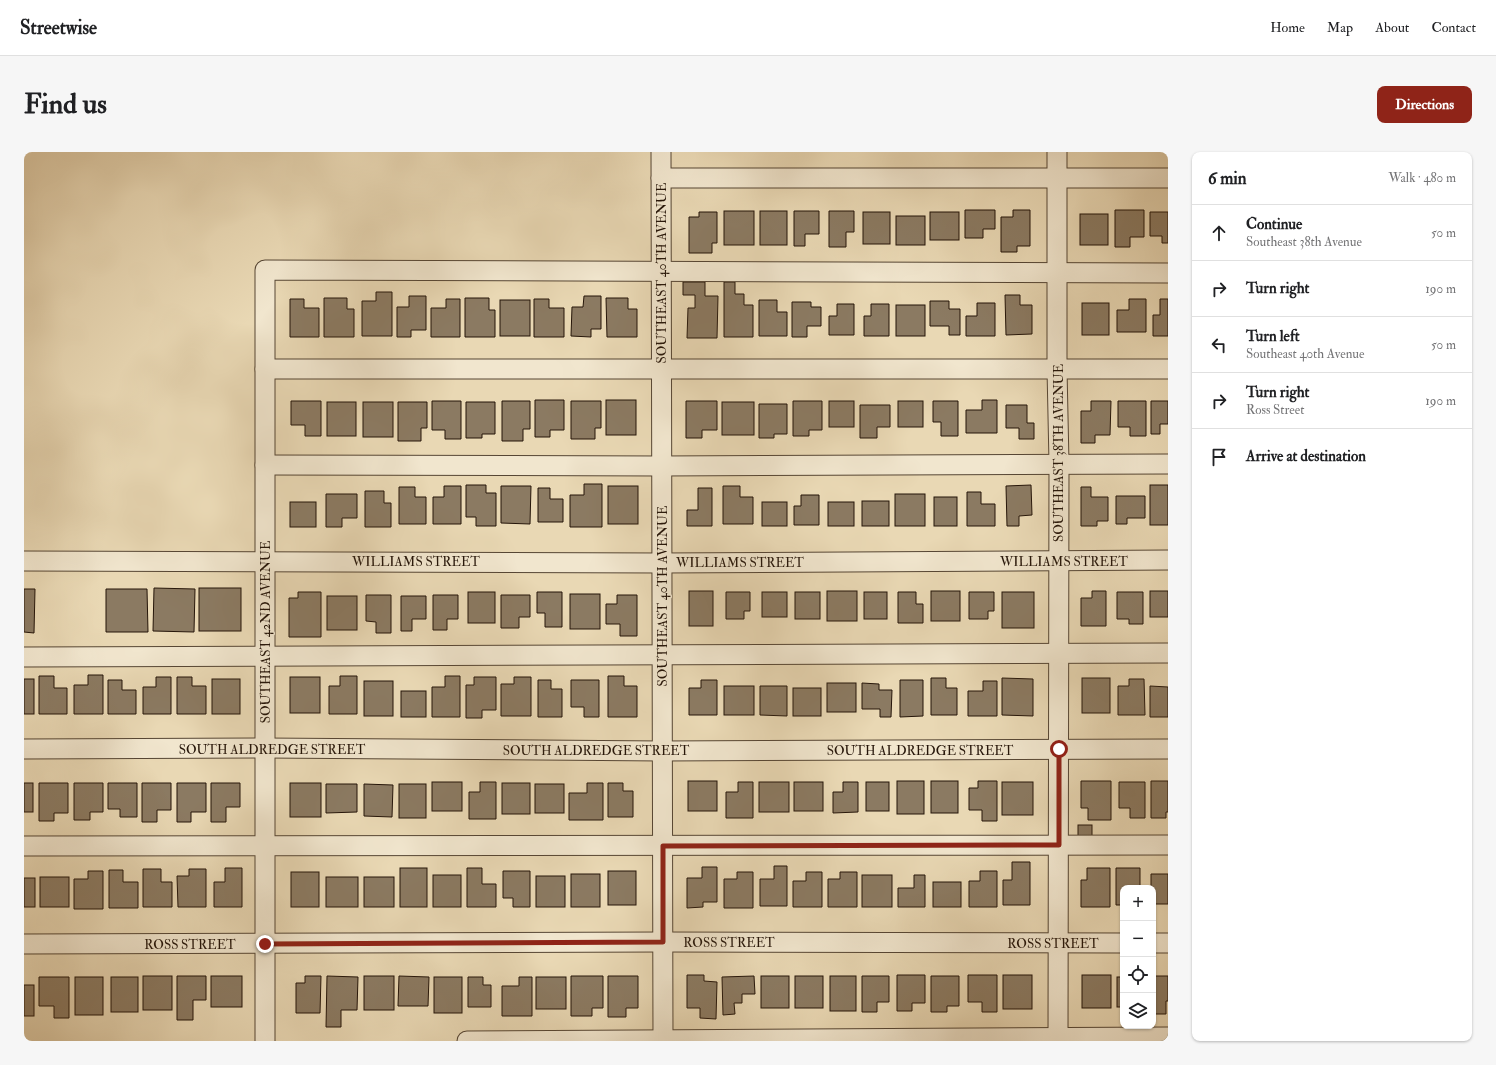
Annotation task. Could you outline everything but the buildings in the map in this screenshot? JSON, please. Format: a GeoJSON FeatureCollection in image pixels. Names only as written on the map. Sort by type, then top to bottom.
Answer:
{"type":"FeatureCollection","features":[{"type":"Feature","properties":{"kind":"street","name":"SOUTHEAST 40TH AVENUE"},"geometry":{"type":"LineString","coordinates":[[661,152],[663,1041]]}},
{"type":"Feature","properties":{"kind":"street","name":"SOUTHEAST 38TH AVENUE"},"geometry":{"type":"LineString","coordinates":[[1057,152],[1059,463],[1058,1039]]}},
{"type":"Feature","properties":{"kind":"street"},"geometry":{"type":"LineString","coordinates":[[661,178],[1168,178]]}},
{"type":"Feature","properties":{"kind":"street","name":"SOUTHEAST 42ND AVENUE"},"geometry":{"type":"LineString","coordinates":[[265,1041],[265,270],[662,272]]}},
{"type":"Feature","properties":{"kind":"street"},"geometry":{"type":"LineString","coordinates":[[662,272],[1168,273]]}},
{"type":"Feature","properties":{"kind":"street"},"geometry":{"type":"LineString","coordinates":[[265,369],[1168,369]]}},
{"type":"Feature","properties":{"kind":"street"},"geometry":{"type":"LineString","coordinates":[[265,465],[661,466],[1059,463],[1168,464]]}},
{"type":"Feature","properties":{"kind":"street","name":"WILLIAMS STREET"},"geometry":{"type":"LineString","coordinates":[[24,561],[662,563],[1168,560]]}},
{"type":"Feature","properties":{"kind":"street"},"geometry":{"type":"LineString","coordinates":[[24,657],[662,656],[1168,653]]}},
{"type":"Feature","properties":{"kind":"street","name":"SOUTH ALDREDGE STREET"},"geometry":{"type":"LineString","coordinates":[[24,749],[264,748],[662,751],[1168,749]]}},
{"type":"Feature","properties":{"kind":"street"},"geometry":{"type":"LineString","coordinates":[[24,846],[1168,845]]}},
{"type":"Feature","properties":{"kind":"street","name":"ROSS STREET"},"geometry":{"type":"LineString","coordinates":[[24,944],[663,942],[1120,943]]}},
{"type":"Feature","properties":{"kind":"street"},"geometry":{"type":"LineString","coordinates":[[1156,943],[1168,943]]}},
{"type":"Feature","properties":{"kind":"street"},"geometry":{"type":"LineString","coordinates":[[467,1041],[1058,1039],[1168,1037]]}},
{"type":"Feature","properties":{"kind":"route"},"geometry":{"type":"LineString","coordinates":[[265,944],[663,942],[663,846],[1059,845],[1059,749]]}}]}
